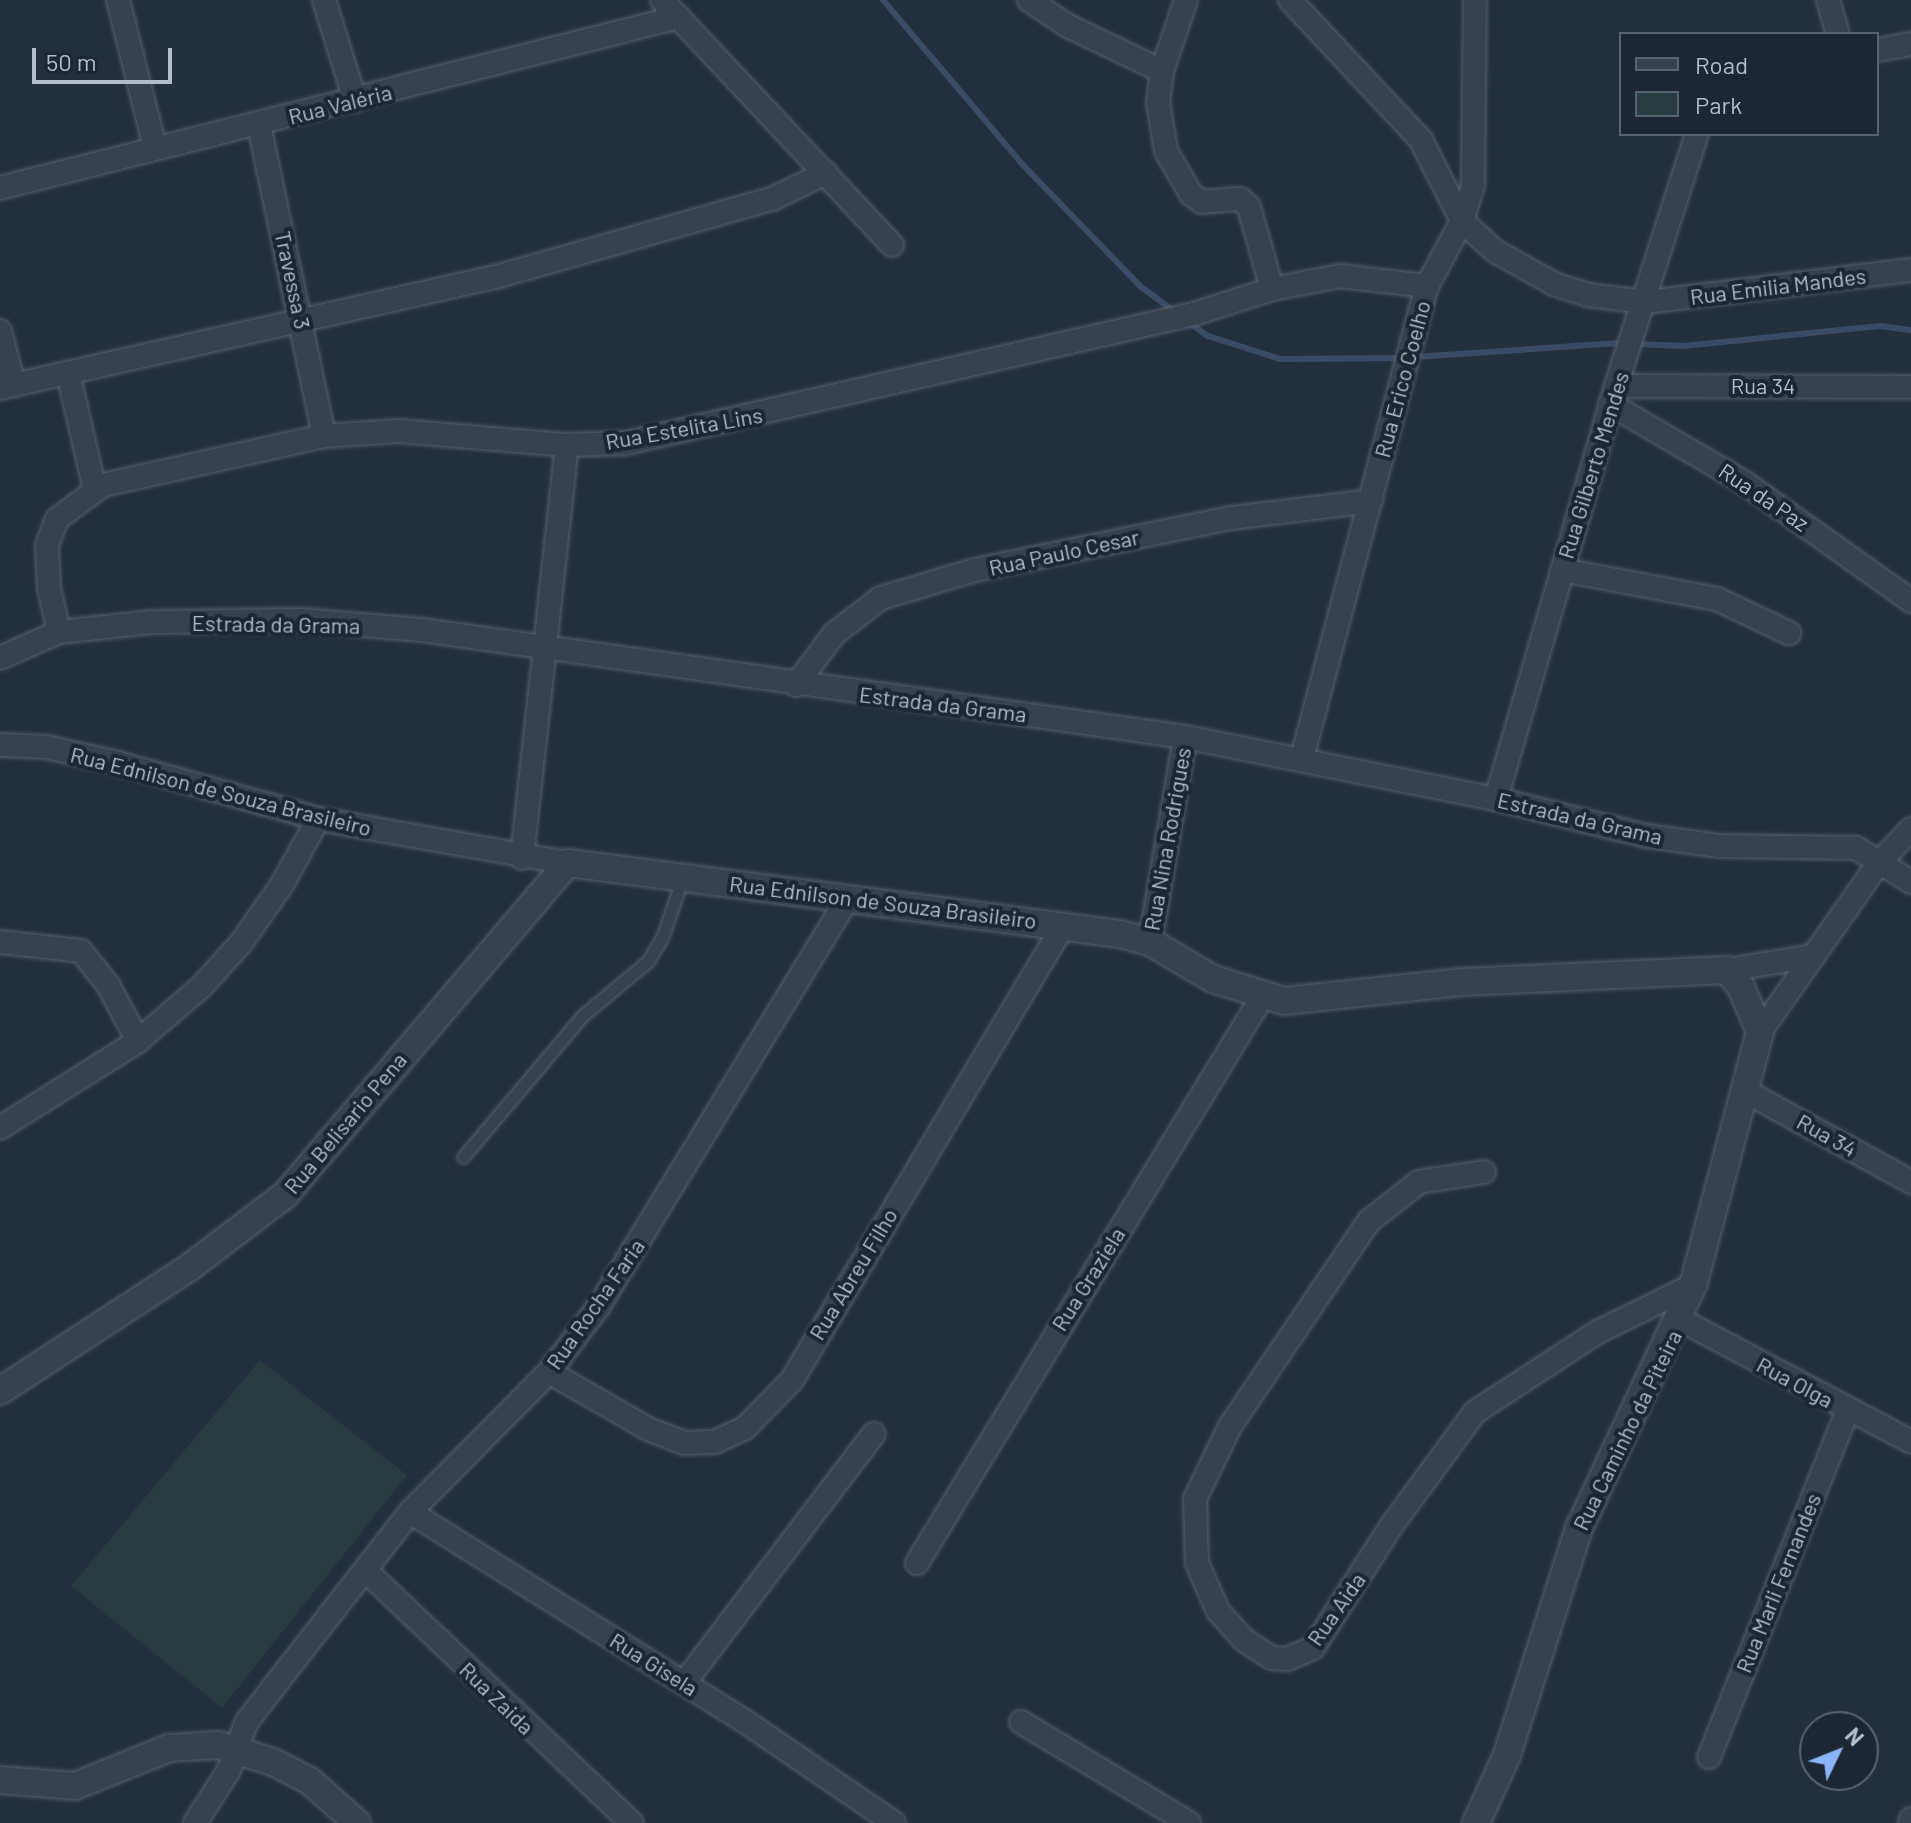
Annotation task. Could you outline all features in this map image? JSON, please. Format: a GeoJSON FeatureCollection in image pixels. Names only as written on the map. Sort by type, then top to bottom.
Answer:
{"type":"FeatureCollection","features":[{"type":"Feature","properties":{"kind":"street"},"geometry":{"type":"LineString","coordinates":[[118,0],[155,147]]}},
{"type":"Feature","properties":{"kind":"street"},"geometry":{"type":"LineString","coordinates":[[324,0],[355,100]]}},
{"type":"Feature","properties":{"kind":"street"},"geometry":{"type":"LineString","coordinates":[[662,0],[892,245]]}},
{"type":"Feature","properties":{"kind":"street"},"geometry":{"type":"LineString","coordinates":[[1029,0],[1068,26],[1162,71]]}},
{"type":"Feature","properties":{"kind":"street"},"geometry":{"type":"LineString","coordinates":[[1186,0],[1162,71],[1158,102],[1166,151],[1179,178],[1202,202],[1229,197],[1249,207],[1272,289]]}},
{"type":"Feature","properties":{"kind":"street"},"geometry":{"type":"LineString","coordinates":[[1290,0],[1421,140],[1462,221]]}},
{"type":"Feature","properties":{"kind":"street","name":"Rua Erico Coelho"},"geometry":{"type":"LineString","coordinates":[[1302,758],[1427,286],[1462,221],[1476,166],[1475,0]]}},
{"type":"Feature","properties":{"kind":"street"},"geometry":{"type":"LineString","coordinates":[[1828,0],[1837,32]]}},
{"type":"Feature","properties":{"kind":"street","name":"Rua Valéria"},"geometry":{"type":"LineString","coordinates":[[0,188],[679,17]]}},
{"type":"Feature","properties":{"kind":"street"},"geometry":{"type":"LineString","coordinates":[[1879,50],[1911,44]]}},
{"type":"Feature","properties":{"kind":"street","name":"Travessa 3"},"geometry":{"type":"LineString","coordinates":[[259,125],[302,319],[324,436]]}},
{"type":"Feature","properties":{"kind":"street","name":"Rua Gilberto Mendes"},"geometry":{"type":"LineString","coordinates":[[1496,799],[1613,395],[1646,302],[1696,136]]}},
{"type":"Feature","properties":{"kind":"street"},"geometry":{"type":"LineString","coordinates":[[0,331],[7,387],[499,276],[772,199],[826,173]]}},
{"type":"Feature","properties":{"kind":"street","name":"Rua Emilia Mandes"},"geometry":{"type":"LineString","coordinates":[[1462,221],[1495,251],[1554,284],[1587,295],[1646,302],[1911,270]]}},
{"type":"Feature","properties":{"kind":"street","name":"Rua Estelita Lins"},"geometry":{"type":"LineString","coordinates":[[59,632],[49,588],[47,545],[57,519],[95,490],[324,436],[455,432],[567,445],[670,434],[1194,314],[1272,289],[1340,276],[1427,286]]}},
{"type":"Feature","properties":{"kind":"street"},"geometry":{"type":"LineString","coordinates":[[68,373],[95,490]]}},
{"type":"Feature","properties":{"kind":"street","name":"Rua 34"},"geometry":{"type":"LineString","coordinates":[[1613,395],[1911,387]]}},
{"type":"Feature","properties":{"kind":"street","name":"Rua da Paz"},"geometry":{"type":"LineString","coordinates":[[1613,395],[1745,483],[1911,601]]}},
{"type":"Feature","properties":{"kind":"street"},"geometry":{"type":"LineString","coordinates":[[522,858],[567,445]]}},
{"type":"Feature","properties":{"kind":"street","name":"Rua Paulo Cesar"},"geometry":{"type":"LineString","coordinates":[[796,685],[834,634],[881,598],[975,570],[1216,521],[1371,501]]}},
{"type":"Feature","properties":{"kind":"street"},"geometry":{"type":"LineString","coordinates":[[1562,570],[1717,599],[1789,633]]}},
{"type":"Feature","properties":{"kind":"street","name":"Estrada da Grama"},"geometry":{"type":"LineString","coordinates":[[0,658],[59,632],[152,622],[301,620],[545,649],[1185,737],[1302,758],[1705,844],[1856,848],[1911,882]]}},
{"type":"Feature","properties":{"kind":"street","name":"Rua Nina Rodrigues"},"geometry":{"type":"LineString","coordinates":[[1150,942],[1185,737]]}},
{"type":"Feature","properties":{"kind":"street","name":"Rua Ednilson de Souza Brasileiro"},"geometry":{"type":"LineString","coordinates":[[0,745],[46,747],[118,763],[318,819],[522,858],[1063,926],[1150,942],[1213,979],[1262,997],[1314,1001],[1462,982],[1727,970]]}},
{"type":"Feature","properties":{"kind":"street"},"geometry":{"type":"LineString","coordinates":[[0,1128],[138,1041],[201,987],[241,943],[283,883],[318,819]]}},
{"type":"Feature","properties":{"kind":"street","name":"Rua Caminho da Piteira"},"geometry":{"type":"LineString","coordinates":[[1478,1823],[1507,1755],[1579,1528],[1681,1320],[1760,1032],[1878,864],[1911,829]]}},
{"type":"Feature","properties":{"kind":"street","name":"Rua Belisario Pena"},"geometry":{"type":"LineString","coordinates":[[0,1391],[190,1267],[285,1195],[568,863]]}},
{"type":"Feature","properties":{"kind":"street","name":"Rua Rocha Faria"},"geometry":{"type":"LineString","coordinates":[[195,1823],[237,1749],[246,1723],[410,1512],[549,1372],[599,1306],[848,898]]}},
{"type":"Feature","properties":{"kind":"street","name":"Rua Abreu Filho"},"geometry":{"type":"LineString","coordinates":[[549,1372],[648,1429],[684,1443],[715,1442],[745,1428],[792,1380],[1063,926]]}},
{"type":"Feature","properties":{"kind":"street"},"geometry":{"type":"LineString","coordinates":[[0,942],[81,951],[108,985],[138,1041]]}},
{"type":"Feature","properties":{"kind":"street"},"geometry":{"type":"LineString","coordinates":[[1760,1032],[1747,1000],[1727,970],[1813,956]]}},
{"type":"Feature","properties":{"kind":"street","name":"Rua Graziela"},"geometry":{"type":"LineString","coordinates":[[917,1563],[1262,997]]}},
{"type":"Feature","properties":{"kind":"street","name":"Rua 34"},"geometry":{"type":"LineString","coordinates":[[1743,1090],[1911,1182]]}},
{"type":"Feature","properties":{"kind":"street","name":"Rua Aida"},"geometry":{"type":"LineString","coordinates":[[1484,1172],[1419,1182],[1369,1221],[1230,1426],[1195,1499],[1197,1563],[1218,1611],[1244,1640],[1272,1658],[1287,1659],[1313,1648],[1392,1525],[1475,1412],[1596,1333],[1693,1285]]}},
{"type":"Feature","properties":{"kind":"street","name":"Rua Olga"},"geometry":{"type":"LineString","coordinates":[[1681,1320],[1911,1442]]}},
{"type":"Feature","properties":{"kind":"street","name":"Rua Marli Fernandes"},"geometry":{"type":"LineString","coordinates":[[1709,1757],[1848,1410]]}},
{"type":"Feature","properties":{"kind":"street"},"geometry":{"type":"LineString","coordinates":[[684,1683],[874,1434]]}},
{"type":"Feature","properties":{"kind":"street","name":"Rua Gisela"},"geometry":{"type":"LineString","coordinates":[[410,1512],[684,1683],[894,1823]]}},
{"type":"Feature","properties":{"kind":"street","name":"Rua Zaida"},"geometry":{"type":"LineString","coordinates":[[365,1570],[632,1823]]}},
{"type":"Feature","properties":{"kind":"street"},"geometry":{"type":"LineString","coordinates":[[1021,1722],[1189,1823]]}},
{"type":"Feature","properties":{"kind":"street"},"geometry":{"type":"LineString","coordinates":[[0,1780],[75,1786],[169,1748],[237,1749],[310,1781],[357,1823]]}},
{"type":"Feature","properties":{"kind":"lane"},"geometry":{"type":"LineString","coordinates":[[463,1157],[582,1016],[648,961],[662,938],[683,876]]}},
{"type":"Feature","properties":{"kind":"green space"},"geometry":{"type":"Polygon","coordinates":[[[260,1360],[407,1475],[222,1708],[71,1586],[260,1360]]]}},
{"type":"Feature","properties":{"kind":"waterway"},"geometry":{"type":"LineString","coordinates":[[883,0],[1021,163],[1140,286],[1175,312]]}},
{"type":"Feature","properties":{"kind":"waterway"},"geometry":{"type":"LineString","coordinates":[[1187,321],[1208,336],[1280,359],[1403,358]]}},
{"type":"Feature","properties":{"kind":"waterway"},"geometry":{"type":"LineString","coordinates":[[1634,344],[1683,346],[1881,326],[1911,330]]}},
{"type":"Feature","properties":{"kind":"waterway"},"geometry":{"type":"LineString","coordinates":[[1415,357],[1623,343]]}}]}
